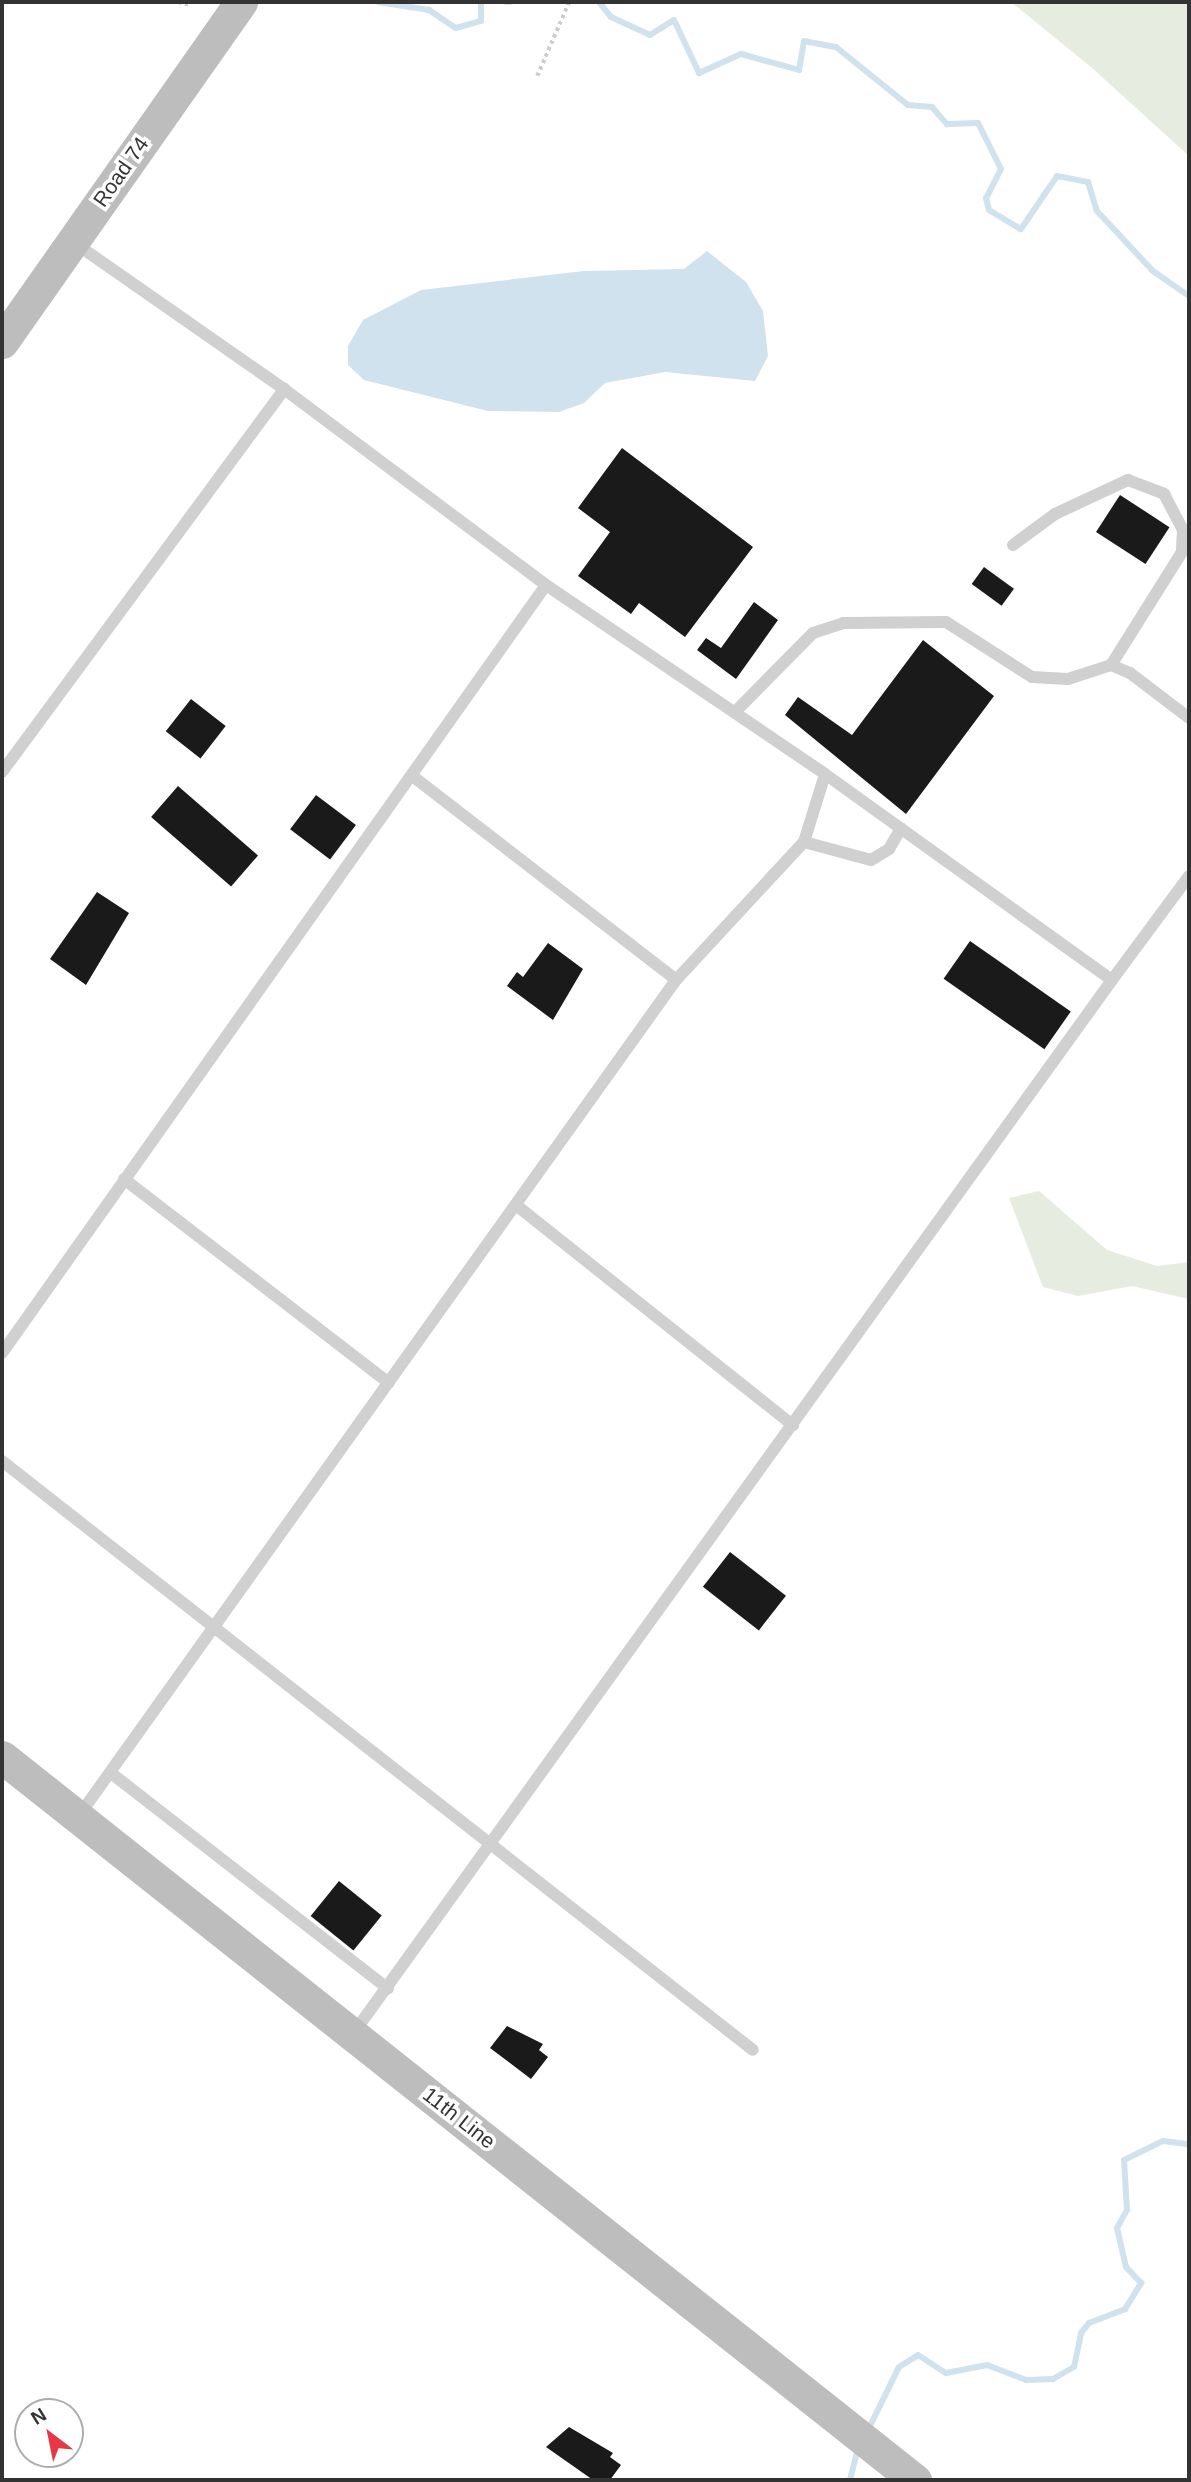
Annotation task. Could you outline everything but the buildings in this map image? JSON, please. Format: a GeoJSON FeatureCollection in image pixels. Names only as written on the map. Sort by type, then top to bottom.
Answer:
{"type":"FeatureCollection","features":[{"type":"Feature","properties":{"kind":"main road","name":"Road 74"},"geometry":{"type":"LineString","coordinates":[[2,342],[241,2]]}},
{"type":"Feature","properties":{"kind":"main road","name":"11th Line"},"geometry":{"type":"LineString","coordinates":[[2,1756],[915,2480]]}},
{"type":"Feature","properties":{"kind":"lane"},"geometry":{"type":"LineString","coordinates":[[72,241],[285,389],[546,585],[825,774],[1112,980]]}},
{"type":"Feature","properties":{"kind":"lane"},"geometry":{"type":"LineString","coordinates":[[2,772],[285,389]]}},
{"type":"Feature","properties":{"kind":"lane"},"geometry":{"type":"LineString","coordinates":[[735,712],[813,634],[843,622],[946,622],[1032,677],[1068,679],[1111,665],[1182,552],[1183,530],[1164,494],[1128,480],[1055,514],[1013,545]]}},
{"type":"Feature","properties":{"kind":"lane"},"geometry":{"type":"LineString","coordinates":[[2,1353],[124,1179],[415,778],[546,585]]}},
{"type":"Feature","properties":{"kind":"lane"},"geometry":{"type":"LineString","coordinates":[[1111,665],[1189,718]]}},
{"type":"Feature","properties":{"kind":"lane"},"geometry":{"type":"LineString","coordinates":[[78,1817],[676,981],[804,842],[825,774]]}},
{"type":"Feature","properties":{"kind":"lane"},"geometry":{"type":"LineString","coordinates":[[415,778],[676,981]]}},
{"type":"Feature","properties":{"kind":"lane"},"geometry":{"type":"LineString","coordinates":[[804,842],[871,860],[889,849],[901,828]]}},
{"type":"Feature","properties":{"kind":"lane"},"geometry":{"type":"LineString","coordinates":[[353,2034],[1189,876]]}},
{"type":"Feature","properties":{"kind":"lane"},"geometry":{"type":"LineString","coordinates":[[124,1179],[389,1383]]}},
{"type":"Feature","properties":{"kind":"lane"},"geometry":{"type":"LineString","coordinates":[[516,1205],[793,1424]]}},
{"type":"Feature","properties":{"kind":"lane"},"geometry":{"type":"LineString","coordinates":[[2,1461],[753,2050]]}},
{"type":"Feature","properties":{"kind":"lane"},"geometry":{"type":"LineString","coordinates":[[111,1773],[388,1989]]}},
{"type":"Feature","properties":{"kind":"path"},"geometry":{"type":"LineString","coordinates":[[178,2],[190,5]]}},
{"type":"Feature","properties":{"kind":"path"},"geometry":{"type":"LineString","coordinates":[[537,76],[569,4]]}},
{"type":"Feature","properties":{"kind":"shaded area"},"geometry":{"type":"Polygon","coordinates":[[[1011,2],[1189,2],[1189,156],[1091,67],[1011,2]]]}},
{"type":"Feature","properties":{"kind":"shaded area"},"geometry":{"type":"Polygon","coordinates":[[[1039,1191],[1107,1250],[1157,1266],[1189,1262],[1189,1299],[1132,1286],[1078,1296],[1043,1287],[1009,1198],[1039,1191]]]}},
{"type":"Feature","properties":{"kind":"water"},"geometry":{"type":"Polygon","coordinates":[[[707,251],[746,282],[763,311],[768,356],[755,381],[665,372],[605,383],[584,403],[559,412],[488,411],[364,380],[348,365],[348,346],[363,320],[421,290],[584,271],[684,269],[707,251]]]}},
{"type":"Feature","properties":{"kind":"waterway"},"geometry":{"type":"LineString","coordinates":[[378,2],[429,10],[456,28],[481,21],[481,2]]}},
{"type":"Feature","properties":{"kind":"waterway"},"geometry":{"type":"LineString","coordinates":[[599,2],[611,17],[650,35],[674,20],[699,73],[741,54],[799,70],[804,41],[836,47],[908,105],[932,107],[947,124],[978,123],[1001,169],[986,198],[989,210],[1021,229],[1057,176],[1088,182],[1097,211],[1153,271],[1189,296]]}},
{"type":"Feature","properties":{"kind":"waterway"},"geometry":{"type":"LineString","coordinates":[[868,2430],[899,2367],[918,2355],[946,2373],[987,2365],[1026,2380],[1053,2379],[1074,2367],[1081,2333],[1089,2323],[1125,2309],[1141,2283],[1126,2267],[1117,2228],[1127,2210],[1124,2160],[1163,2141],[1189,2144]]}},
{"type":"Feature","properties":{"kind":"waterway"},"geometry":{"type":"LineString","coordinates":[[850,2480],[858,2449]]}}]}
